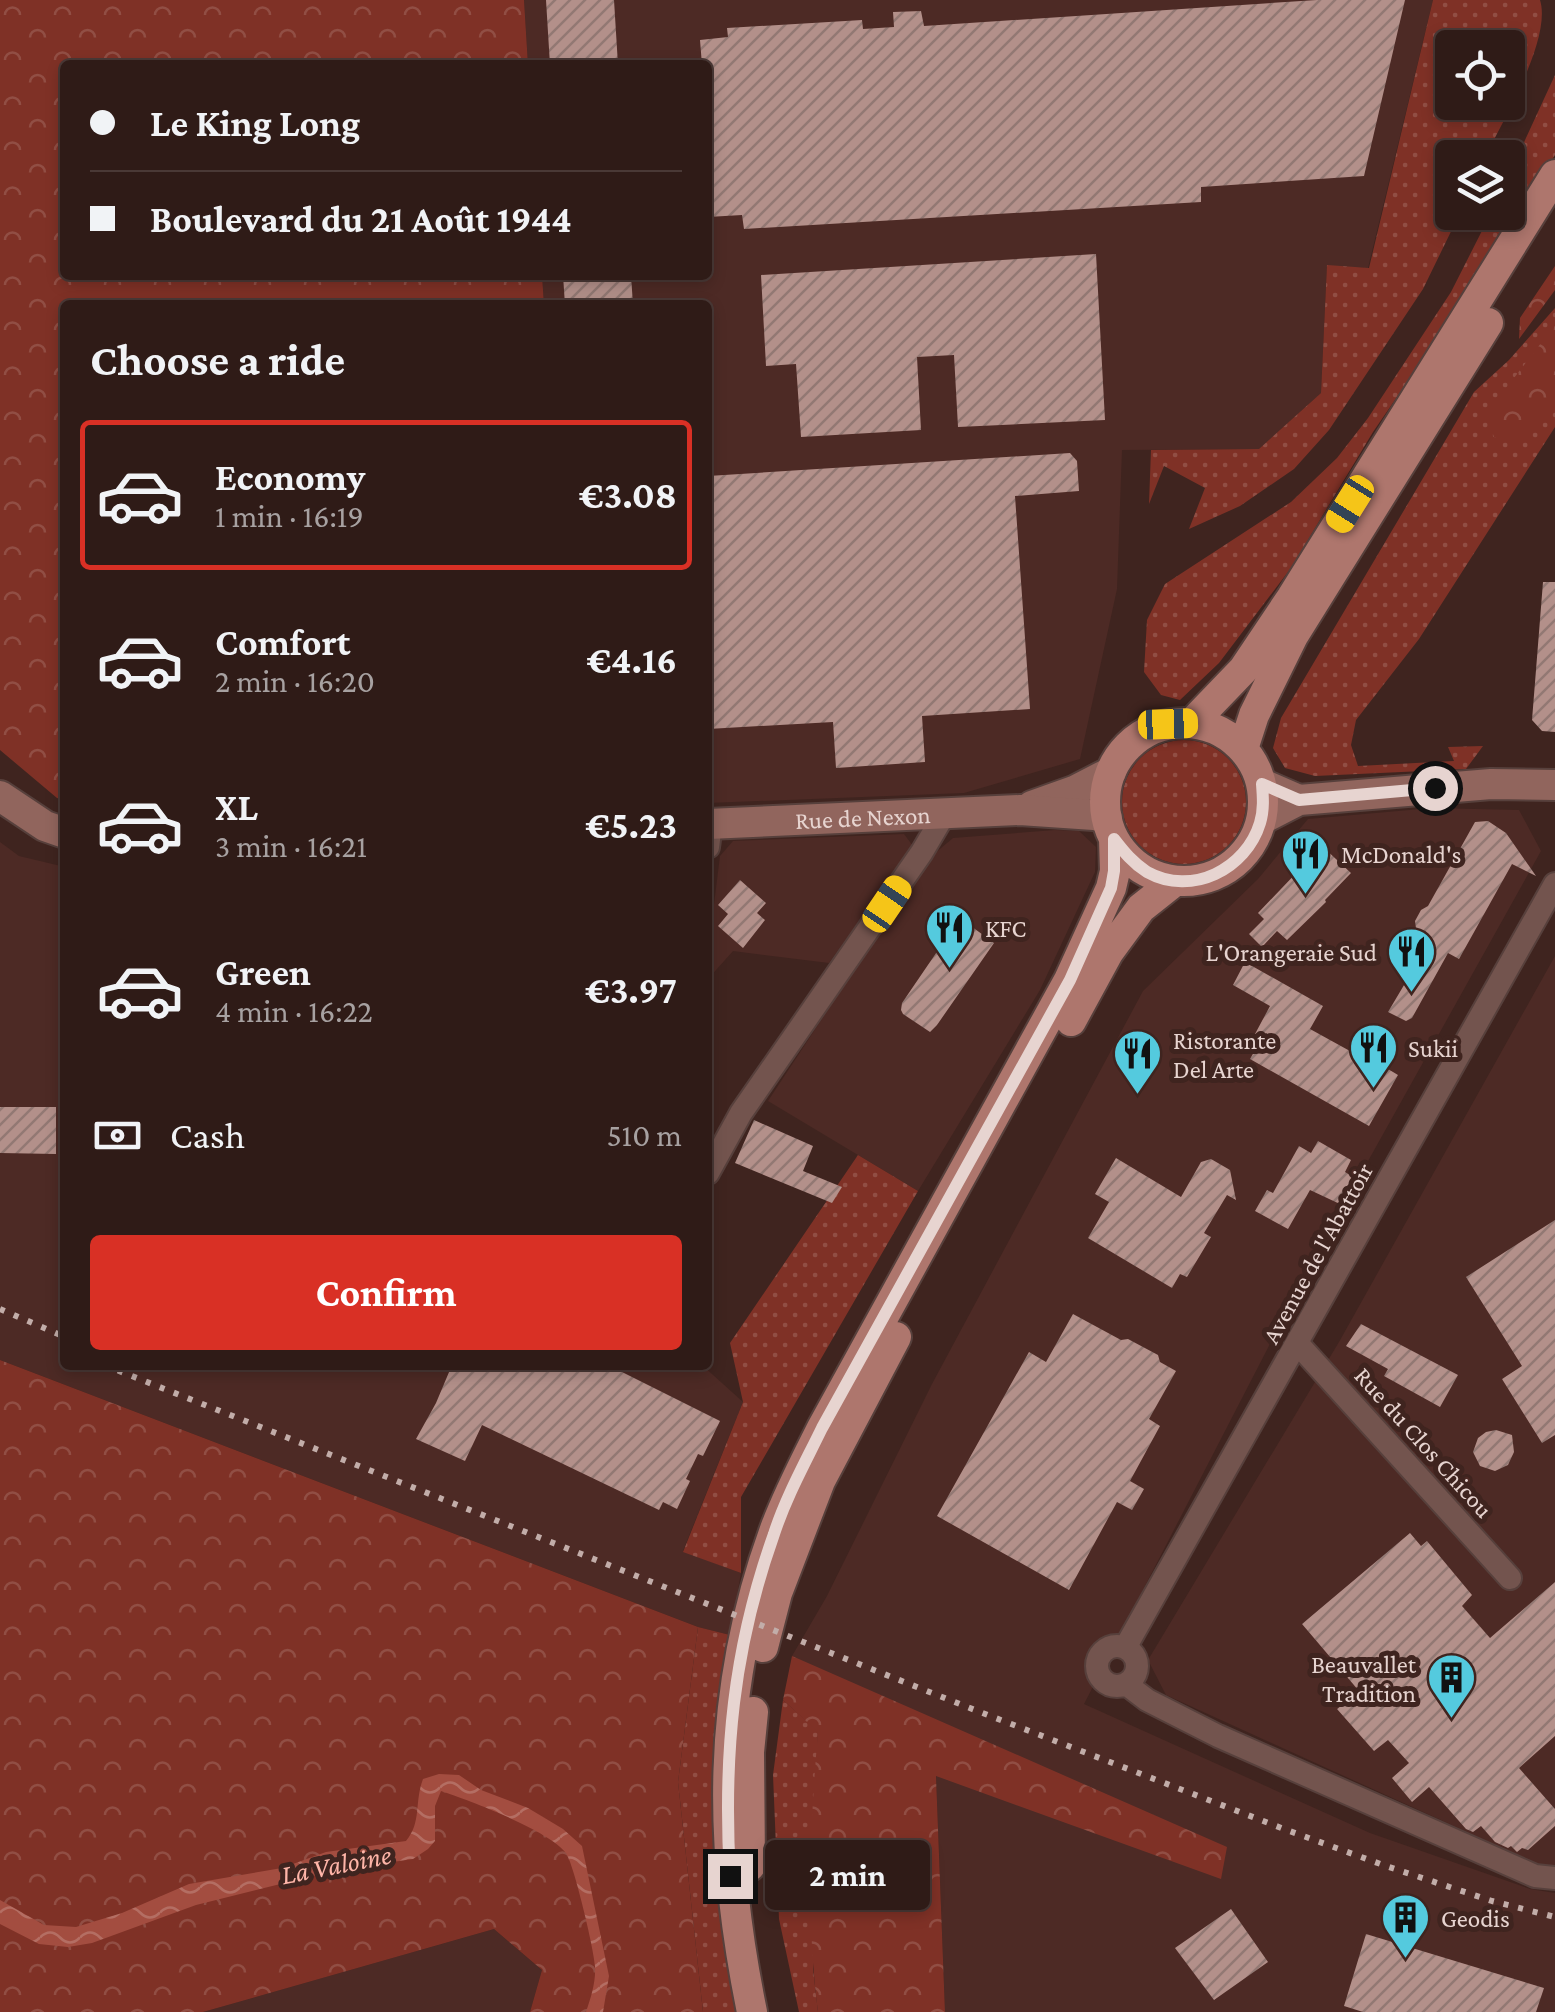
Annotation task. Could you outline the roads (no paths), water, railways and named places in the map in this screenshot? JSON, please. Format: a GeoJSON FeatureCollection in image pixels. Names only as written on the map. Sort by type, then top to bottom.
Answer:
{"type":"FeatureCollection","features":[{"type":"Feature","properties":{"kind":"main road"},"geometry":{"type":"LineString","coordinates":[[1192,723],[1243,670],[1282,612],[1555,175]]}},
{"type":"Feature","properties":{"kind":"main road"},"geometry":{"type":"LineString","coordinates":[[1243,749],[1254,715],[1293,636],[1555,214]]}},
{"type":"Feature","properties":{"kind":"main road"},"geometry":{"type":"LineString","coordinates":[[752,2012],[730,1876],[728,1753],[739,1660],[774,1532],[794,1483],[1070,980],[1111,888],[1114,871],[1105,794],[1119,756],[1147,732],[1168,724],[1192,723],[1229,736],[1243,749],[1262,784],[1262,820],[1253,841],[1239,860],[1220,873],[1198,880],[1176,881],[1150,874],[1128,858],[1110,829]]}},
{"type":"Feature","properties":{"kind":"main road","name":"Rue de Nexon"},"geometry":{"type":"LineString","coordinates":[[1020,810],[1074,791],[1110,772]]}},
{"type":"Feature","properties":{"kind":"main road"},"geometry":{"type":"LineString","coordinates":[[1262,784],[1299,800]]}},
{"type":"Feature","properties":{"kind":"main road"},"geometry":{"type":"LineString","coordinates":[[1262,820],[1299,800],[1491,784],[1555,785]]}},
{"type":"Feature","properties":{"kind":"main road"},"geometry":{"type":"LineString","coordinates":[[0,796],[45,826],[60,831]]}},
{"type":"Feature","properties":{"kind":"main road","name":"Rue de Nexon"},"geometry":{"type":"LineString","coordinates":[[712,832],[1020,810],[1110,829]]}},
{"type":"Feature","properties":{"kind":"main road"},"geometry":{"type":"LineString","coordinates":[[774,2012],[750,1876],[748,1820],[749,1752],[758,1666],[777,1592],[820,1480],[1099,969],[1142,908],[1176,881]]}},
{"type":"Feature","properties":{"kind":"street"},"geometry":{"type":"LineString","coordinates":[[712,1166],[741,1114],[922,852],[944,813]]}},
{"type":"Feature","properties":{"kind":"street","name":"Avenue de l'Abattoir"},"geometry":{"type":"LineString","coordinates":[[1125,1648],[1555,884]]}},
{"type":"Feature","properties":{"kind":"street","name":"Rue du Clos Chicou"},"geometry":{"type":"LineString","coordinates":[[1298,1343],[1510,1578]]}},
{"type":"Feature","properties":{"kind":"street"},"geometry":{"type":"LineString","coordinates":[[1125,1648],[1133,1654],[1136,1674],[1126,1684],[1112,1686],[1098,1673],[1098,1660],[1105,1650],[1125,1648]]}},
{"type":"Feature","properties":{"kind":"street"},"geometry":{"type":"LineString","coordinates":[[1126,1684],[1147,1700],[1218,1736],[1534,1876],[1555,1878]]}},
{"type":"Feature","properties":{"kind":"water","name":"La Valoine"},"geometry":{"type":"Polygon","coordinates":[[[439,1774],[459,1775],[481,1790],[528,1808],[582,1846],[609,1976],[603,2012],[586,2012],[595,1966],[566,1853],[527,1826],[441,1791],[435,1806],[435,1841],[413,1859],[337,1870],[196,1905],[92,1943],[68,1947],[39,1944],[0,1924],[0,1900],[44,1925],[76,1927],[122,1913],[189,1884],[282,1868],[326,1852],[406,1841],[414,1827],[423,1779],[439,1774]]]}},
{"type":"Feature","properties":{"kind":"railway"},"geometry":{"type":"LineString","coordinates":[[0,1309],[60,1335]]}},
{"type":"Feature","properties":{"kind":"railway"},"geometry":{"type":"LineString","coordinates":[[117,1370],[1284,1829],[1492,1901],[1555,1917]]}},
{"type":"Feature","properties":{"kind":"place","name":"McDonald's"},"geometry":{"type":"Point","coordinates":[1306,896]}},
{"type":"Feature","properties":{"kind":"place","name":"KFC"},"geometry":{"type":"Point","coordinates":[950,970]}},
{"type":"Feature","properties":{"kind":"place","name":"L'Orangeraie Sud"},"geometry":{"type":"Point","coordinates":[1412,994]}},
{"type":"Feature","properties":{"kind":"place","name":"Sukii"},"geometry":{"type":"Point","coordinates":[1373,1090]}},
{"type":"Feature","properties":{"kind":"place","name":"Ristorante Del Arte"},"geometry":{"type":"Point","coordinates":[1138,1096]}},
{"type":"Feature","properties":{"kind":"place","name":"Beauvallet Tradition"},"geometry":{"type":"Point","coordinates":[1451,1720]}},
{"type":"Feature","properties":{"kind":"place","name":"Geodis"},"geometry":{"type":"Point","coordinates":[1406,1960]}}]}
